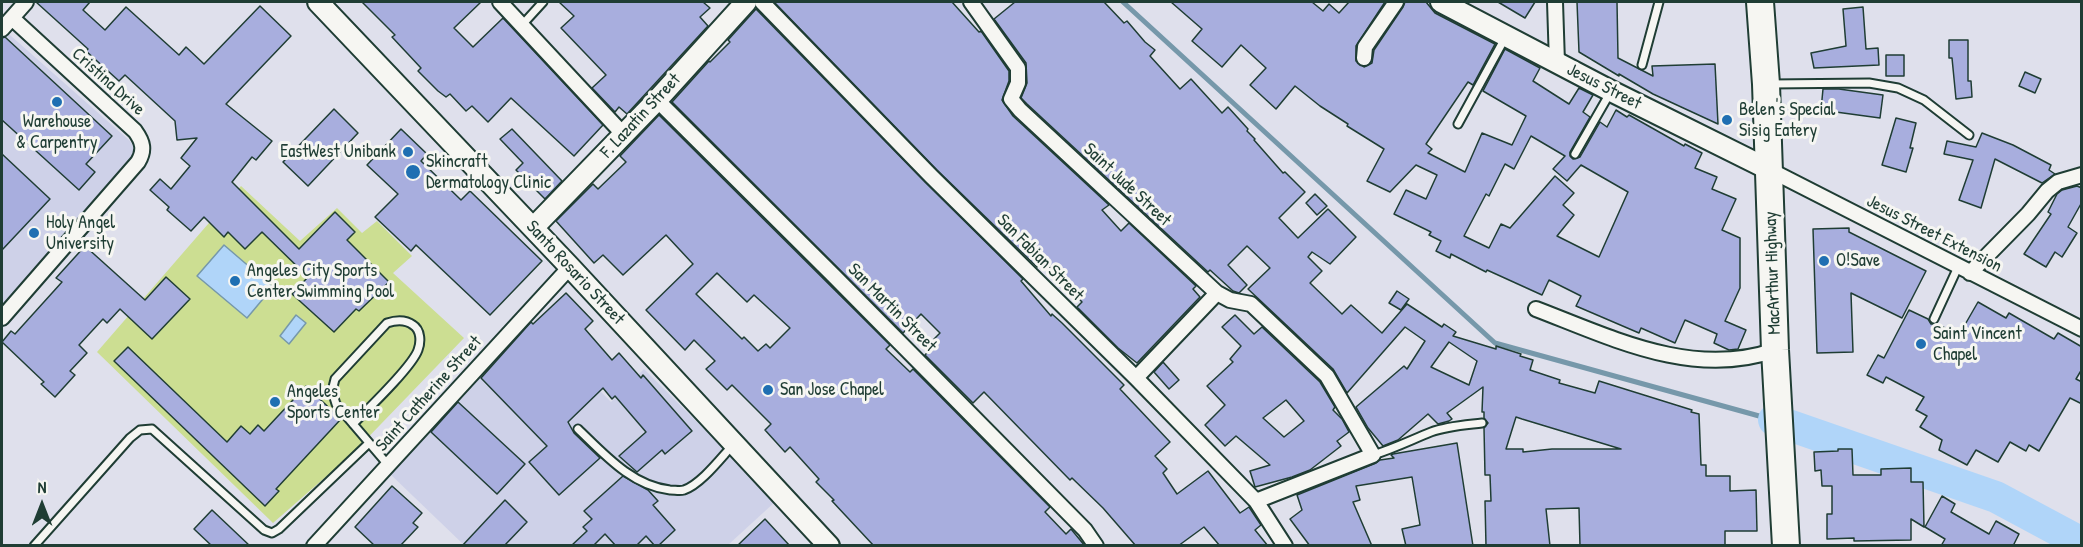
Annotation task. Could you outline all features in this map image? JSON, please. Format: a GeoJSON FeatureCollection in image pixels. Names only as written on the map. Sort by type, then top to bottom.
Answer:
{"type":"FeatureCollection","features":[{"type":"Feature","properties":{"kind":"highway","name":"MacArthur Highway"},"geometry":{"type":"LineString","coordinates":[[1760,2],[1766,84],[1775,356],[1786,546]]}},
{"type":"Feature","properties":{"kind":"main road","name":"Santo Rosario Street"},"geometry":{"type":"LineString","coordinates":[[318,2],[570,267],[829,546]]}},
{"type":"Feature","properties":{"kind":"main road","name":"F. Lazatin Street"},"geometry":{"type":"LineString","coordinates":[[533,228],[657,100],[746,2]]}},
{"type":"Feature","properties":{"kind":"main road","name":"Jesus Street"},"geometry":{"type":"LineString","coordinates":[[1441,2],[1611,91],[1770,170]]}},
{"type":"Feature","properties":{"kind":"street"},"geometry":{"type":"LineString","coordinates":[[2,29],[26,2]]}},
{"type":"Feature","properties":{"kind":"street"},"geometry":{"type":"LineString","coordinates":[[500,2],[624,135]]}},
{"type":"Feature","properties":{"kind":"street","name":"San Fabian Street"},"geometry":{"type":"LineString","coordinates":[[762,2],[931,176],[1136,378],[1256,501],[1286,546]]}},
{"type":"Feature","properties":{"kind":"street","name":"Saint Jude Street"},"geometry":{"type":"LineString","coordinates":[[970,2],[1018,68],[1018,83],[1011,99],[1020,110],[1217,293]]}},
{"type":"Feature","properties":{"kind":"street"},"geometry":{"type":"LineString","coordinates":[[1365,58],[1365,47],[1396,2]]}},
{"type":"Feature","properties":{"kind":"street"},"geometry":{"type":"LineString","coordinates":[[1554,2],[1557,63]]}},
{"type":"Feature","properties":{"kind":"street","name":"Cristina Drive"},"geometry":{"type":"LineString","coordinates":[[2,318],[143,154],[142,140],[135,131],[12,18]]}},
{"type":"Feature","properties":{"kind":"street","name":"San Martin Street"},"geometry":{"type":"LineString","coordinates":[[657,100],[948,389],[1085,530],[1096,546]]}},
{"type":"Feature","properties":{"kind":"street","name":"Jesus Street Extension"},"geometry":{"type":"LineString","coordinates":[[1770,170],[2082,329]]}},
{"type":"Feature","properties":{"kind":"street"},"geometry":{"type":"LineString","coordinates":[[1964,270],[2028,214],[2058,182],[2082,175]]}},
{"type":"Feature","properties":{"kind":"street","name":"Saint Catherine Street"},"geometry":{"type":"LineString","coordinates":[[319,544],[480,363],[570,267]]}},
{"type":"Feature","properties":{"kind":"street"},"geometry":{"type":"LineString","coordinates":[[1136,378],[1217,293],[1230,300],[1251,304],[1327,376],[1373,456],[1256,501]]}},
{"type":"Feature","properties":{"kind":"street"},"geometry":{"type":"LineString","coordinates":[[1536,309],[1644,350],[1682,359],[1775,356]]}},
{"type":"Feature","properties":{"kind":"lane"},"geometry":{"type":"LineString","coordinates":[[522,25],[543,2]]}},
{"type":"Feature","properties":{"kind":"lane"},"geometry":{"type":"LineString","coordinates":[[1642,65],[1659,2]]}},
{"type":"Feature","properties":{"kind":"lane"},"geometry":{"type":"LineString","coordinates":[[1458,124],[1506,36]]}},
{"type":"Feature","properties":{"kind":"lane"},"geometry":{"type":"LineString","coordinates":[[1766,84],[1869,83],[1899,88],[1932,106],[1970,135]]}},
{"type":"Feature","properties":{"kind":"lane"},"geometry":{"type":"LineString","coordinates":[[1575,154],[1611,91]]}},
{"type":"Feature","properties":{"kind":"lane"},"geometry":{"type":"LineString","coordinates":[[1934,319],[1964,270]]}},
{"type":"Feature","properties":{"kind":"lane"},"geometry":{"type":"LineString","coordinates":[[353,424],[410,363],[418,351],[420,339],[417,327],[407,321],[395,320],[387,323],[335,379],[332,391],[336,404],[369,443],[389,466]]}},
{"type":"Feature","properties":{"kind":"lane"},"geometry":{"type":"LineString","coordinates":[[1373,456],[1432,432],[1454,426],[1482,423]]}},
{"type":"Feature","properties":{"kind":"lane"},"geometry":{"type":"LineString","coordinates":[[34,546],[130,438],[140,430],[152,429],[264,530],[272,533],[279,530],[369,443]]}},
{"type":"Feature","properties":{"kind":"lane"},"geometry":{"type":"LineString","coordinates":[[579,429],[615,463],[628,472],[659,488],[682,491],[696,483],[734,444]]}},
{"type":"Feature","properties":{"kind":"shaded area","name":"Holy Angel University"},"geometry":{"type":"Polygon","coordinates":[[[2,28],[130,141],[135,154],[2,306],[2,28]]]}},
{"type":"Feature","properties":{"kind":"shaded area"},"geometry":{"type":"Polygon","coordinates":[[[530,320],[611,402],[644,369],[776,501],[728,545],[464,545],[388,472],[530,320]]]}},
{"type":"Feature","properties":{"kind":"green space","name":"Angeles Sports Center"},"geometry":{"type":"Polygon","coordinates":[[[241,186],[300,241],[337,208],[362,233],[377,221],[412,256],[393,273],[464,338],[353,453],[273,523],[97,352],[241,186]]]}},
{"type":"Feature","properties":{"kind":"water","name":"Angeles City Sports Center Swimming Pool"},"geometry":{"type":"Polygon","coordinates":[[[224,245],[273,287],[247,318],[197,276],[224,245]]]}},
{"type":"Feature","properties":{"kind":"water"},"geometry":{"type":"Polygon","coordinates":[[[296,315],[306,323],[289,344],[280,336],[296,315]]]}},
{"type":"Feature","properties":{"kind":"building"},"geometry":{"type":"Polygon","coordinates":[[[36,2],[90,2],[83,10],[105,30],[126,7],[179,55],[186,47],[204,64],[260,6],[291,36],[226,104],[272,141],[256,160],[252,157],[232,182],[299,249],[335,212],[355,232],[347,240],[389,282],[359,311],[356,309],[334,332],[292,294],[308,277],[262,232],[245,249],[228,232],[224,237],[204,217],[191,231],[167,210],[169,207],[150,190],[160,179],[171,189],[190,166],[181,158],[197,138],[177,140],[175,121],[125,75],[119,81],[86,51],[88,49],[36,2]]]}},
{"type":"Feature","properties":{"kind":"building"},"geometry":{"type":"Polygon","coordinates":[[[362,2],[481,2],[454,28],[473,47],[503,18],[603,125],[574,156],[511,98],[488,122],[472,106],[466,111],[450,94],[446,97],[418,71],[421,68],[392,37],[395,35],[362,2]]]}},
{"type":"Feature","properties":{"kind":"building"},"geometry":{"type":"Polygon","coordinates":[[[559,2],[703,2],[710,8],[700,17],[708,26],[627,114],[619,107],[615,112],[592,88],[606,75],[561,28],[574,16],[559,2]]]}},
{"type":"Feature","properties":{"kind":"building"},"geometry":{"type":"Polygon","coordinates":[[[774,2],[952,2],[979,32],[981,31],[1009,71],[1009,81],[1002,100],[1013,116],[1109,205],[1102,210],[1121,231],[1129,223],[1196,286],[1193,289],[1200,297],[1137,363],[1118,348],[1077,307],[1082,302],[1044,261],[1037,267],[937,170],[774,2]]]}},
{"type":"Feature","properties":{"kind":"building"},"geometry":{"type":"Polygon","coordinates":[[[1015,2],[1104,2],[1124,23],[1127,21],[1155,50],[1150,56],[1180,89],[1191,79],[1222,113],[1228,107],[1283,173],[1285,172],[1305,192],[1279,218],[1298,238],[1328,209],[1356,237],[1330,264],[1312,252],[1308,257],[1322,271],[1310,283],[1342,314],[1351,305],[1382,333],[1407,304],[1442,327],[1444,324],[1456,332],[1453,336],[1496,349],[1496,346],[1533,360],[1530,370],[1560,380],[1559,383],[1595,393],[1599,381],[1692,410],[1691,412],[1699,414],[1701,465],[1706,465],[1706,476],[1730,476],[1730,491],[1756,490],[1757,531],[1725,531],[1725,546],[1580,546],[1579,508],[1546,509],[1550,546],[1486,546],[1485,501],[1491,501],[1490,475],[1485,475],[1484,428],[1488,423],[1482,412],[1483,387],[1447,413],[1452,419],[1449,421],[1438,424],[1428,414],[1398,440],[1383,446],[1368,428],[1356,407],[1404,366],[1407,369],[1425,341],[1405,327],[1347,393],[1333,369],[1248,289],[1270,268],[1247,246],[1228,265],[1247,285],[1239,293],[1233,291],[1210,270],[1208,272],[1021,98],[1027,83],[1026,63],[994,19],[1015,2]],[[1449,342],[1431,367],[1469,385],[1477,361],[1449,342]],[[1516,417],[1506,449],[1523,449],[1523,452],[1552,449],[1621,449],[1522,419],[1516,417]]]}},
{"type":"Feature","properties":{"kind":"building"},"geometry":{"type":"Polygon","coordinates":[[[1171,2],[1312,2],[1323,11],[1329,4],[1339,13],[1349,2],[1385,2],[1356,46],[1356,61],[1364,67],[1372,63],[1374,50],[1405,2],[1426,2],[1435,13],[1495,44],[1473,85],[1468,82],[1426,144],[1432,149],[1428,153],[1465,172],[1482,133],[1512,145],[1526,116],[1483,91],[1505,49],[1540,68],[1533,81],[1569,104],[1579,88],[1593,95],[1583,112],[1590,117],[1570,152],[1573,159],[1580,157],[1600,122],[1607,127],[1616,110],[1702,153],[1695,168],[1717,177],[1712,189],[1736,199],[1722,230],[1740,238],[1740,288],[1725,321],[1746,330],[1738,349],[1729,350],[1714,343],[1717,334],[1685,320],[1675,343],[1641,328],[1639,333],[1576,306],[1581,296],[1549,280],[1542,295],[1487,270],[1486,272],[1451,254],[1450,258],[1436,251],[1441,241],[1429,235],[1431,232],[1394,214],[1406,190],[1426,199],[1437,175],[1416,165],[1390,192],[1367,181],[1384,149],[1347,126],[1348,124],[1295,86],[1276,109],[1250,85],[1266,68],[1241,45],[1222,67],[1192,41],[1202,29],[1171,2]],[[1531,136],[1514,169],[1505,164],[1489,196],[1486,194],[1464,236],[1489,248],[1501,224],[1510,228],[1555,176],[1574,193],[1563,205],[1574,215],[1557,236],[1599,257],[1628,192],[1581,165],[1567,181],[1553,169],[1565,156],[1531,136]]]}},
{"type":"Feature","properties":{"kind":"building"},"geometry":{"type":"Polygon","coordinates":[[[1498,2],[1535,2],[1525,18],[1498,2]]]}},
{"type":"Feature","properties":{"kind":"building"},"geometry":{"type":"Polygon","coordinates":[[[1577,2],[1617,2],[1618,58],[1653,76],[1652,66],[1715,64],[1718,124],[1653,94],[1579,52],[1577,2]]]}},
{"type":"Feature","properties":{"kind":"building"},"geometry":{"type":"Polygon","coordinates":[[[1863,7],[1866,49],[1878,48],[1879,65],[1814,68],[1811,53],[1846,46],[1843,9],[1863,7]]]}},
{"type":"Feature","properties":{"kind":"building"},"geometry":{"type":"Polygon","coordinates":[[[756,9],[1023,279],[1021,281],[1051,316],[1052,314],[1062,323],[1124,385],[1120,389],[1170,442],[1155,456],[1167,469],[1163,473],[1177,494],[1208,471],[1240,513],[1249,507],[1261,525],[1255,530],[1268,546],[1220,546],[1204,527],[1178,546],[1136,546],[1103,508],[1072,478],[1070,480],[984,392],[973,403],[925,355],[937,342],[934,339],[940,333],[921,314],[903,333],[672,102],[709,61],[730,42],[728,40],[756,9]]]}},
{"type":"Feature","properties":{"kind":"building"},"geometry":{"type":"Polygon","coordinates":[[[5,37],[112,136],[86,164],[95,172],[79,190],[2,120],[2,38],[5,37]]]}},
{"type":"Feature","properties":{"kind":"building"},"geometry":{"type":"Polygon","coordinates":[[[1949,40],[1968,40],[1968,81],[1971,81],[1972,97],[1956,99],[1952,58],[1949,58],[1949,40]]]}},
{"type":"Feature","properties":{"kind":"building"},"geometry":{"type":"Polygon","coordinates":[[[1886,55],[1904,55],[1904,76],[1886,76],[1886,55]]]}},
{"type":"Feature","properties":{"kind":"building"},"geometry":{"type":"Polygon","coordinates":[[[2025,72],[2041,79],[2035,93],[2019,86],[2025,72]]]}},
{"type":"Feature","properties":{"kind":"building"},"geometry":{"type":"Polygon","coordinates":[[[1823,89],[1883,95],[1880,118],[1821,110],[1823,89]]]}},
{"type":"Feature","properties":{"kind":"building"},"geometry":{"type":"Polygon","coordinates":[[[334,109],[358,133],[308,186],[283,162],[334,109]]]}},
{"type":"Feature","properties":{"kind":"building"},"geometry":{"type":"Polygon","coordinates":[[[659,115],[890,345],[886,349],[910,372],[913,369],[1050,507],[1045,512],[1066,534],[1071,529],[1085,546],[874,546],[832,501],[834,500],[816,482],[819,479],[790,447],[785,452],[765,430],[771,424],[732,385],[727,390],[706,369],[715,361],[694,340],[685,350],[646,310],[693,264],[666,235],[623,275],[603,255],[594,263],[556,221],[593,184],[598,189],[626,162],[620,156],[659,115]],[[717,273],[696,294],[742,339],[744,337],[758,351],[766,344],[770,348],[790,328],[754,295],[747,302],[717,273]]]}},
{"type":"Feature","properties":{"kind":"building"},"geometry":{"type":"Polygon","coordinates":[[[1896,118],[1916,123],[1910,148],[1913,148],[1906,172],[1882,165],[1896,118]]]}},
{"type":"Feature","properties":{"kind":"building"},"geometry":{"type":"Polygon","coordinates":[[[401,129],[427,154],[421,161],[461,200],[470,191],[542,261],[490,315],[416,245],[411,251],[375,217],[398,194],[367,165],[401,129]]]}},
{"type":"Feature","properties":{"kind":"building"},"geometry":{"type":"Polygon","coordinates":[[[512,129],[562,181],[545,199],[516,170],[523,163],[500,139],[512,129]]]}},
{"type":"Feature","properties":{"kind":"building"},"geometry":{"type":"Polygon","coordinates":[[[1982,133],[2013,145],[2051,165],[2049,170],[2055,174],[2042,183],[1995,159],[1981,208],[1959,200],[1973,160],[1944,154],[1947,141],[1976,147],[1982,133]]]}},
{"type":"Feature","properties":{"kind":"building"},"geometry":{"type":"Polygon","coordinates":[[[2,154],[50,199],[2,250],[2,154]]]}},
{"type":"Feature","properties":{"kind":"building"},"geometry":{"type":"Polygon","coordinates":[[[2077,186],[2082,188],[2082,202],[2068,227],[2077,233],[2062,257],[2055,252],[2046,267],[2024,254],[2051,214],[2048,212],[2057,194],[2062,190],[2077,186]]]}},
{"type":"Feature","properties":{"kind":"building"},"geometry":{"type":"Polygon","coordinates":[[[1315,194],[1327,206],[1317,215],[1306,203],[1315,194]]]}},
{"type":"Feature","properties":{"kind":"building"},"geometry":{"type":"Polygon","coordinates":[[[1849,228],[1849,232],[1926,271],[1902,318],[1851,293],[1853,352],[1817,353],[1813,229],[1849,228]]]}},
{"type":"Feature","properties":{"kind":"building"},"geometry":{"type":"Polygon","coordinates":[[[85,246],[145,300],[166,277],[190,299],[152,339],[120,309],[107,323],[103,319],[79,345],[87,353],[70,371],[75,375],[55,397],[41,384],[44,382],[2,342],[11,331],[15,334],[62,282],[56,278],[85,246]]]}},
{"type":"Feature","properties":{"kind":"building"},"geometry":{"type":"Polygon","coordinates":[[[1397,291],[1409,299],[1401,310],[1389,303],[1397,291]]]}},
{"type":"Feature","properties":{"kind":"building"},"geometry":{"type":"Polygon","coordinates":[[[566,293],[593,321],[585,329],[612,360],[619,353],[641,378],[643,375],[692,431],[665,454],[662,450],[637,472],[619,456],[646,432],[615,396],[612,399],[603,388],[568,422],[574,433],[600,458],[559,495],[529,462],[547,446],[481,378],[531,322],[533,324],[566,293]]]}},
{"type":"Feature","properties":{"kind":"building"},"geometry":{"type":"Polygon","coordinates":[[[1978,302],[2006,318],[2009,313],[2054,339],[2058,333],[2082,347],[2082,369],[2076,379],[2082,382],[2082,404],[2070,398],[2039,451],[2029,445],[2026,451],[2010,442],[1998,462],[1976,450],[1967,465],[1939,450],[1942,440],[1920,427],[1927,416],[1916,410],[1924,397],[1886,377],[1883,383],[1867,375],[1878,355],[1884,358],[1909,310],[1928,319],[1931,324],[1937,324],[1959,335],[1978,302]]]}},
{"type":"Feature","properties":{"kind":"building"},"geometry":{"type":"Polygon","coordinates":[[[1235,315],[1254,334],[1262,327],[1320,382],[1335,407],[1333,410],[1342,419],[1349,432],[1337,441],[1341,446],[1310,470],[1255,487],[1250,471],[1270,465],[1236,436],[1225,446],[1205,425],[1225,405],[1207,386],[1233,362],[1230,359],[1241,346],[1222,327],[1235,315]],[[1286,400],[1263,418],[1284,437],[1304,421],[1286,400]]]}},
{"type":"Feature","properties":{"kind":"building"},"geometry":{"type":"Polygon","coordinates":[[[128,347],[227,442],[241,426],[250,434],[258,425],[264,431],[306,386],[341,419],[276,489],[279,491],[265,506],[114,361],[128,347]]]}},
{"type":"Feature","properties":{"kind":"building"},"geometry":{"type":"Polygon","coordinates":[[[1163,362],[1179,380],[1169,389],[1154,372],[1163,362]]]}},
{"type":"Feature","properties":{"kind":"building"},"geometry":{"type":"Polygon","coordinates":[[[458,402],[525,464],[497,494],[431,432],[458,402]]]}},
{"type":"Feature","properties":{"kind":"building"},"geometry":{"type":"Polygon","coordinates":[[[1457,443],[1473,546],[1406,546],[1402,529],[1420,525],[1412,477],[1356,486],[1360,500],[1353,502],[1372,546],[1310,546],[1290,519],[1302,510],[1297,495],[1380,460],[1394,458],[1391,455],[1393,454],[1457,443]]]}},
{"type":"Feature","properties":{"kind":"building"},"geometry":{"type":"Polygon","coordinates":[[[1838,449],[1852,449],[1853,475],[1881,475],[1881,469],[1911,468],[1911,482],[1923,482],[1924,527],[1911,519],[1911,540],[1827,539],[1827,514],[1832,514],[1832,486],[1822,486],[1821,470],[1815,471],[1814,452],[1838,451],[1838,449]]]}},
{"type":"Feature","properties":{"kind":"building"},"geometry":{"type":"Polygon","coordinates":[[[623,476],[648,490],[658,501],[653,505],[675,530],[658,546],[655,546],[646,536],[636,546],[616,546],[605,534],[593,546],[571,546],[587,531],[583,527],[592,519],[584,511],[623,476]]]}},
{"type":"Feature","properties":{"kind":"building"},"geometry":{"type":"Polygon","coordinates":[[[392,486],[422,513],[413,523],[418,527],[400,546],[375,546],[355,527],[392,486]]]}},
{"type":"Feature","properties":{"kind":"building"},"geometry":{"type":"Polygon","coordinates":[[[1942,496],[1955,504],[1951,512],[1989,534],[1996,521],[2019,534],[2013,546],[1941,546],[1945,539],[1925,527],[1942,496]]]}},
{"type":"Feature","properties":{"kind":"building"},"geometry":{"type":"Polygon","coordinates":[[[505,500],[527,522],[504,546],[462,546],[505,500]]]}},
{"type":"Feature","properties":{"kind":"building"},"geometry":{"type":"Polygon","coordinates":[[[212,510],[250,546],[212,546],[194,529],[212,510]]]}},
{"type":"Feature","properties":{"kind":"building"},"geometry":{"type":"Polygon","coordinates":[[[765,519],[790,546],[737,546],[765,519]]]}},
{"type":"Feature","properties":{"kind":"waterway"},"geometry":{"type":"LineString","coordinates":[[1123,2],[1495,343],[1770,419]]}},
{"type":"Feature","properties":{"kind":"waterway"},"geometry":{"type":"LineString","coordinates":[[1774,420],[1996,497],[2082,543]]}},
{"type":"Feature","properties":{"kind":"place","name":"Warehouse & Carpentry"},"geometry":{"type":"Point","coordinates":[57,102]}},
{"type":"Feature","properties":{"kind":"place","name":"Belen's Special Sisig Eatery"},"geometry":{"type":"Point","coordinates":[1727,120]}},
{"type":"Feature","properties":{"kind":"place","name":"EastWest Unibank"},"geometry":{"type":"Point","coordinates":[408,152]}},
{"type":"Feature","properties":{"kind":"place","name":"Skincraft Dermatology Clinic"},"geometry":{"type":"Point","coordinates":[413,172]}},
{"type":"Feature","properties":{"kind":"place","name":"Holy Angel University"},"geometry":{"type":"Point","coordinates":[34,233]}},
{"type":"Feature","properties":{"kind":"place","name":"O!Save"},"geometry":{"type":"Point","coordinates":[1824,261]}},
{"type":"Feature","properties":{"kind":"place","name":"Angeles City Sports Center Swimming Pool"},"geometry":{"type":"Point","coordinates":[235,281]}},
{"type":"Feature","properties":{"kind":"place","name":"Saint Vincent Chapel"},"geometry":{"type":"Point","coordinates":[1921,344]}},
{"type":"Feature","properties":{"kind":"place","name":"San Jose Chapel"},"geometry":{"type":"Point","coordinates":[768,390]}},
{"type":"Feature","properties":{"kind":"place","name":"Angeles Sports Center"},"geometry":{"type":"Point","coordinates":[275,402]}}]}
